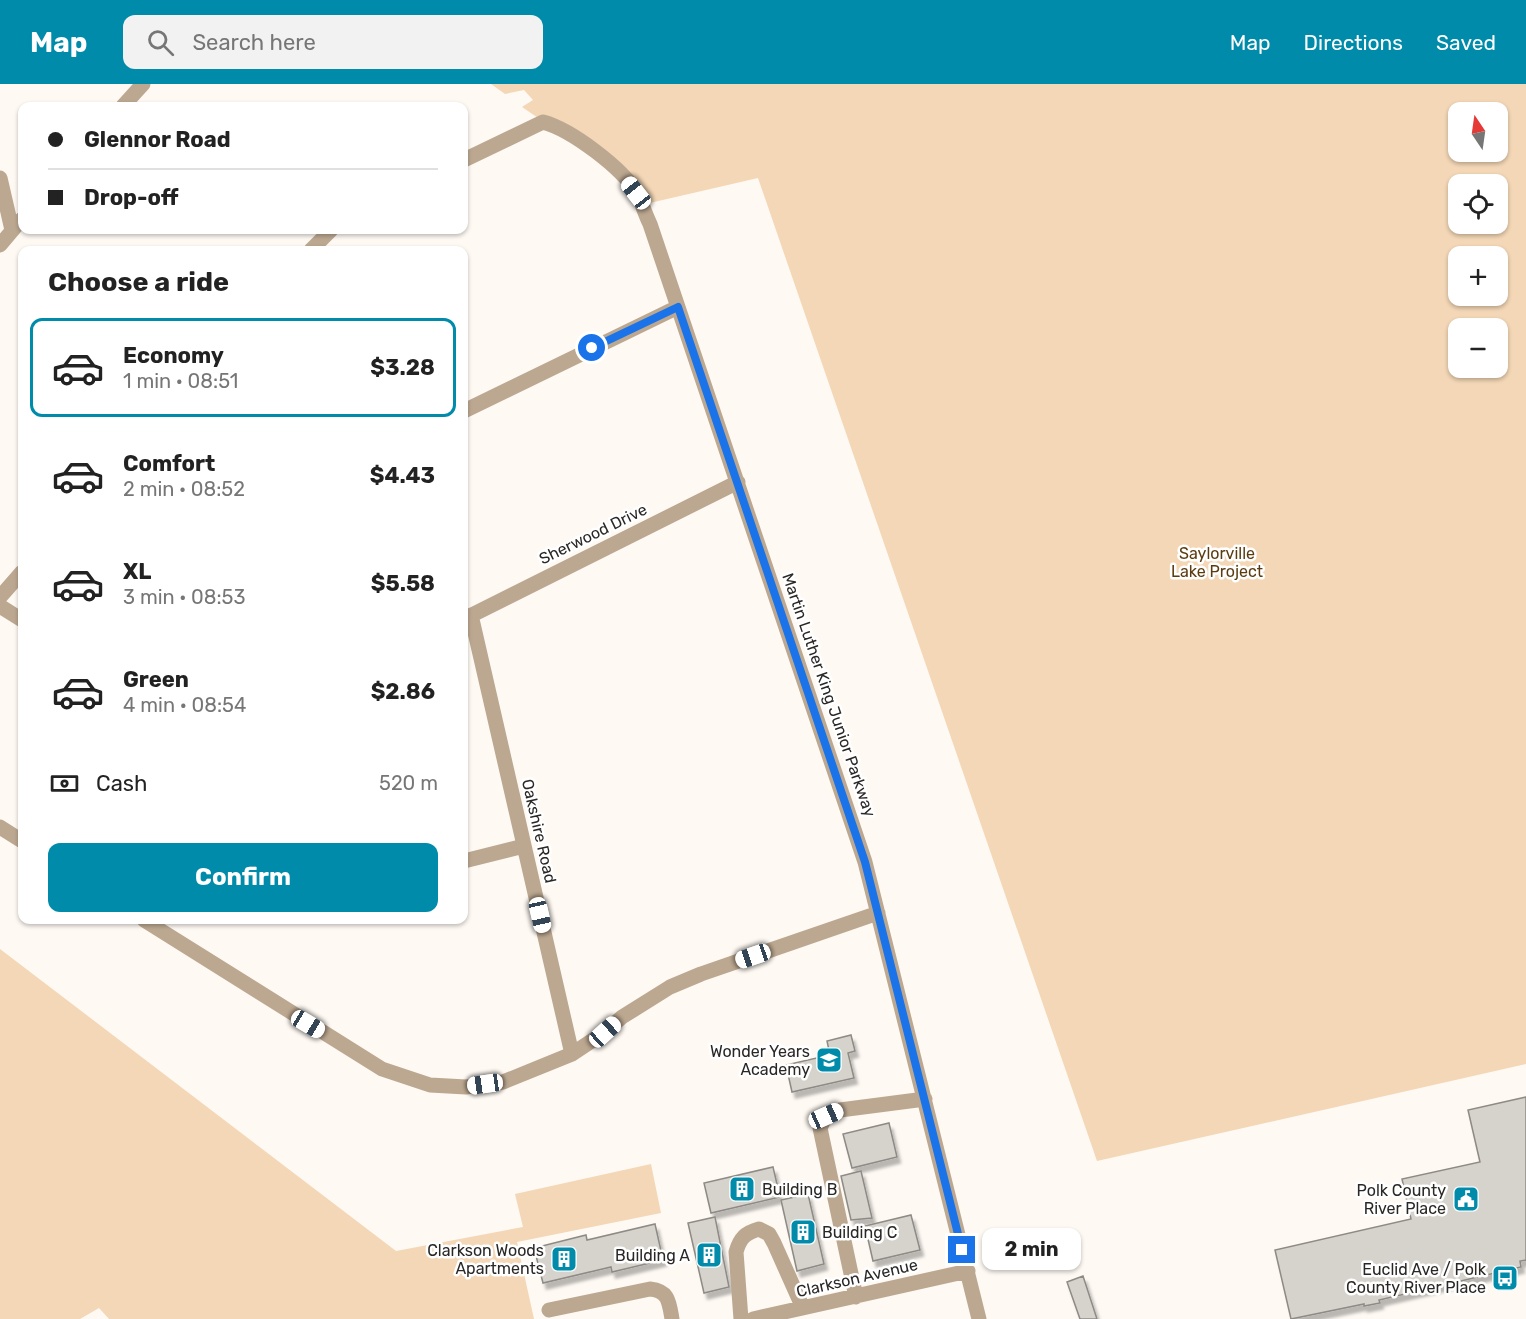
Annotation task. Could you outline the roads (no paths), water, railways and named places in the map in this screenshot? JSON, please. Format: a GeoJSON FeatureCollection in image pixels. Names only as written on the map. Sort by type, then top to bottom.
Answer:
{"type":"FeatureCollection","features":[{"type":"Feature","properties":{"kind":"street"},"geometry":{"type":"LineString","coordinates":[[127,102],[143,84]]}},
{"type":"Feature","properties":{"kind":"street","name":"Martin Luther King Junior Parkway"},"geometry":{"type":"LineString","coordinates":[[468,158],[543,122],[558,126],[608,162],[636,193],[678,307],[839,778],[878,913],[979,1319]]}},
{"type":"Feature","properties":{"kind":"street"},"geometry":{"type":"LineString","coordinates":[[0,178],[17,224],[0,244]]}},
{"type":"Feature","properties":{"kind":"street"},"geometry":{"type":"LineString","coordinates":[[315,246],[327,234]]}},
{"type":"Feature","properties":{"kind":"street"},"geometry":{"type":"LineString","coordinates":[[468,409],[678,307]]}},
{"type":"Feature","properties":{"kind":"street","name":"Sherwood Drive"},"geometry":{"type":"LineString","coordinates":[[468,617],[738,482]]}},
{"type":"Feature","properties":{"kind":"street"},"geometry":{"type":"LineString","coordinates":[[0,597],[18,577]]}},
{"type":"Feature","properties":{"kind":"street"},"geometry":{"type":"LineString","coordinates":[[0,606],[18,617]]}},
{"type":"Feature","properties":{"kind":"street","name":"Oakshire Road"},"geometry":{"type":"LineString","coordinates":[[468,621],[524,846],[572,1054]]}},
{"type":"Feature","properties":{"kind":"street"},"geometry":{"type":"LineString","coordinates":[[0,827],[18,838]]}},
{"type":"Feature","properties":{"kind":"street"},"geometry":{"type":"LineString","coordinates":[[468,860],[524,846]]}},
{"type":"Feature","properties":{"kind":"street"},"geometry":{"type":"LineString","coordinates":[[150,924],[382,1069],[412,1081],[466,1087],[503,1082],[572,1054],[605,1032],[622,1017],[670,987],[701,974],[878,913]]}},
{"type":"Feature","properties":{"kind":"street"},"geometry":{"type":"LineString","coordinates":[[856,1297],[820,1128],[826,1116],[840,1110],[925,1099]]}},
{"type":"Feature","properties":{"kind":"street"},"geometry":{"type":"LineString","coordinates":[[741,1319],[736,1252],[739,1241],[747,1232],[759,1229],[769,1234],[803,1308]]}},
{"type":"Feature","properties":{"kind":"street","name":"Clarkson Avenue"},"geometry":{"type":"LineString","coordinates":[[753,1319],[968,1271]]}},
{"type":"Feature","properties":{"kind":"street"},"geometry":{"type":"LineString","coordinates":[[549,1310],[650,1289],[660,1290],[668,1297],[672,1319]]}},
{"type":"Feature","properties":{"kind":"place","name":"Wonder Years Academy"},"geometry":{"type":"Point","coordinates":[829,1060]}},
{"type":"Feature","properties":{"kind":"place","name":"Building B"},"geometry":{"type":"Point","coordinates":[742,1189]}},
{"type":"Feature","properties":{"kind":"place","name":"Polk County River Place"},"geometry":{"type":"Point","coordinates":[1466,1199]}},
{"type":"Feature","properties":{"kind":"place","name":"Building C"},"geometry":{"type":"Point","coordinates":[803,1232]}},
{"type":"Feature","properties":{"kind":"place","name":"Building A"},"geometry":{"type":"Point","coordinates":[709,1255]}},
{"type":"Feature","properties":{"kind":"place","name":"Clarkson Woods Apartments"},"geometry":{"type":"Point","coordinates":[564,1259]}},
{"type":"Feature","properties":{"kind":"place","name":"Euclid Ave / Polk County River Place"},"geometry":{"type":"Point","coordinates":[1505,1278]}},
{"type":"Feature","properties":{"kind":"park label","name":"Saylorville Lake Project"},"geometry":{"type":"Point","coordinates":[1217,562]}}]}
